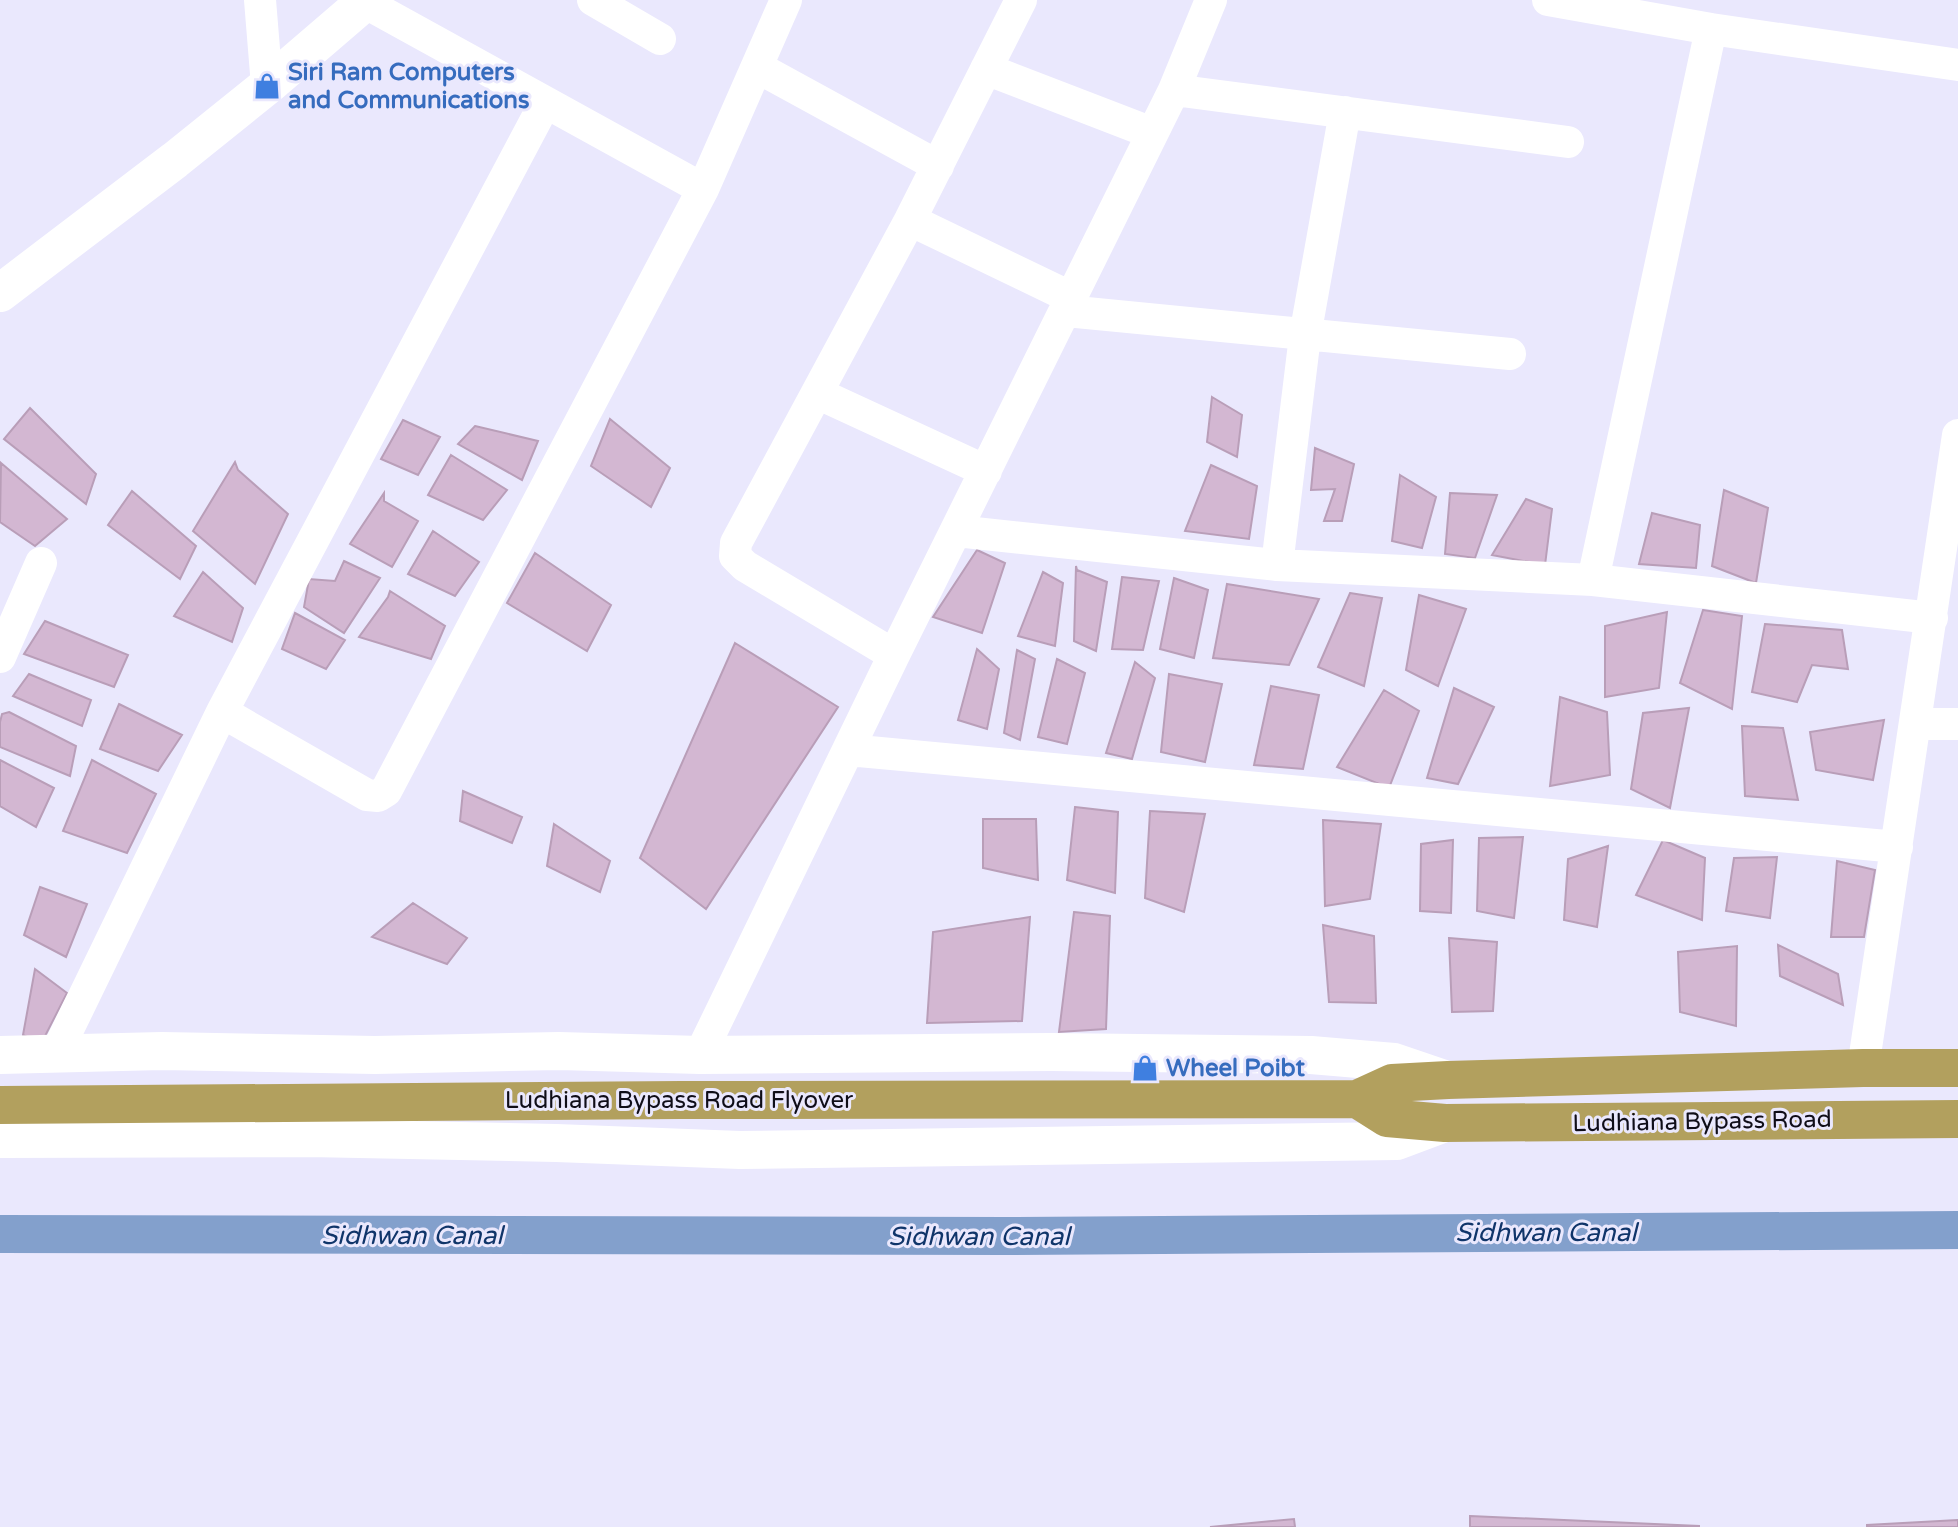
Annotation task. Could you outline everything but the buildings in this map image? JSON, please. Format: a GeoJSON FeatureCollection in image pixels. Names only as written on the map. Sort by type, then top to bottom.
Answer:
{"type":"FeatureCollection","features":[{"type":"Feature","properties":{"kind":"highway","name":"Ludhiana Bypass Road"},"geometry":{"type":"LineString","coordinates":[[1448,1080],[1863,1068],[1958,1068]]}},
{"type":"Feature","properties":{"kind":"highway","name":"Ludhiana Bypass Road Flyover"},"geometry":{"type":"LineString","coordinates":[[0,1105],[1357,1099],[1392,1083],[1448,1080]]}},
{"type":"Feature","properties":{"kind":"highway"},"geometry":{"type":"LineString","coordinates":[[1357,1099],[1387,1118],[1445,1123]]}},
{"type":"Feature","properties":{"kind":"highway","name":"Ludhiana Bypass Road"},"geometry":{"type":"LineString","coordinates":[[1445,1123],[1958,1119]]}},
{"type":"Feature","properties":{"kind":"street"},"geometry":{"type":"LineString","coordinates":[[260,0],[267,86]]}},
{"type":"Feature","properties":{"kind":"street"},"geometry":{"type":"LineString","coordinates":[[593,0],[660,39]]}},
{"type":"Feature","properties":{"kind":"street"},"geometry":{"type":"LineString","coordinates":[[222,712],[368,795],[379,796],[386,790],[703,189],[786,0]]}},
{"type":"Feature","properties":{"kind":"street"},"geometry":{"type":"LineString","coordinates":[[894,654],[746,566],[735,556],[736,543],[911,220],[1021,0]]}},
{"type":"Feature","properties":{"kind":"street"},"geometry":{"type":"LineString","coordinates":[[700,1055],[894,654],[1174,89],[1211,0]]}},
{"type":"Feature","properties":{"kind":"street"},"geometry":{"type":"LineString","coordinates":[[1548,0],[1711,29],[1958,65]]}},
{"type":"Feature","properties":{"kind":"street"},"geometry":{"type":"LineString","coordinates":[[0,293],[175,160],[366,1],[703,189]]}},
{"type":"Feature","properties":{"kind":"street"},"geometry":{"type":"LineString","coordinates":[[1594,580],[1711,29]]}},
{"type":"Feature","properties":{"kind":"street"},"geometry":{"type":"LineString","coordinates":[[757,67],[938,166]]}},
{"type":"Feature","properties":{"kind":"street"},"geometry":{"type":"LineString","coordinates":[[986,69],[1152,133]]}},
{"type":"Feature","properties":{"kind":"street"},"geometry":{"type":"LineString","coordinates":[[1174,89],[1567,142]]}},
{"type":"Feature","properties":{"kind":"street"},"geometry":{"type":"LineString","coordinates":[[56,1054],[222,712],[545,103]]}},
{"type":"Feature","properties":{"kind":"street"},"geometry":{"type":"LineString","coordinates":[[1278,565],[1306,336],[1345,112]]}},
{"type":"Feature","properties":{"kind":"street"},"geometry":{"type":"LineString","coordinates":[[911,220],[1069,304],[1306,336],[1510,354]]}},
{"type":"Feature","properties":{"kind":"street"},"geometry":{"type":"LineString","coordinates":[[817,393],[986,471]]}},
{"type":"Feature","properties":{"kind":"street"},"geometry":{"type":"LineString","coordinates":[[1863,1068],[1958,435]]}},
{"type":"Feature","properties":{"kind":"street"},"geometry":{"type":"LineString","coordinates":[[956,531],[1278,565],[1594,580],[1932,618]]}},
{"type":"Feature","properties":{"kind":"street"},"geometry":{"type":"LineString","coordinates":[[0,657],[41,563]]}},
{"type":"Feature","properties":{"kind":"street"},"geometry":{"type":"LineString","coordinates":[[1916,724],[1958,724]]}},
{"type":"Feature","properties":{"kind":"street"},"geometry":{"type":"LineString","coordinates":[[848,750],[1897,847]]}},
{"type":"Feature","properties":{"kind":"street"},"geometry":{"type":"LineString","coordinates":[[0,1055],[162,1051],[375,1055],[559,1051],[700,1055],[1051,1052],[1311,1055],[1394,1062],[1448,1080]]}},
{"type":"Feature","properties":{"kind":"street"},"geometry":{"type":"LineString","coordinates":[[0,1139],[322,1139],[740,1150],[978,1149],[1397,1141],[1445,1123]]}},
{"type":"Feature","properties":{"kind":"waterway","name":"Sidhwan Canal"},"geometry":{"type":"LineString","coordinates":[[0,1234],[1007,1236],[1958,1230]]}},
{"type":"Feature","properties":{"kind":"place","name":"Siri Ram Computers and Communications"},"geometry":{"type":"Point","coordinates":[267,86]}},
{"type":"Feature","properties":{"kind":"place","name":"Wheel Poibt"},"geometry":{"type":"Point","coordinates":[1145,1068]}}]}
